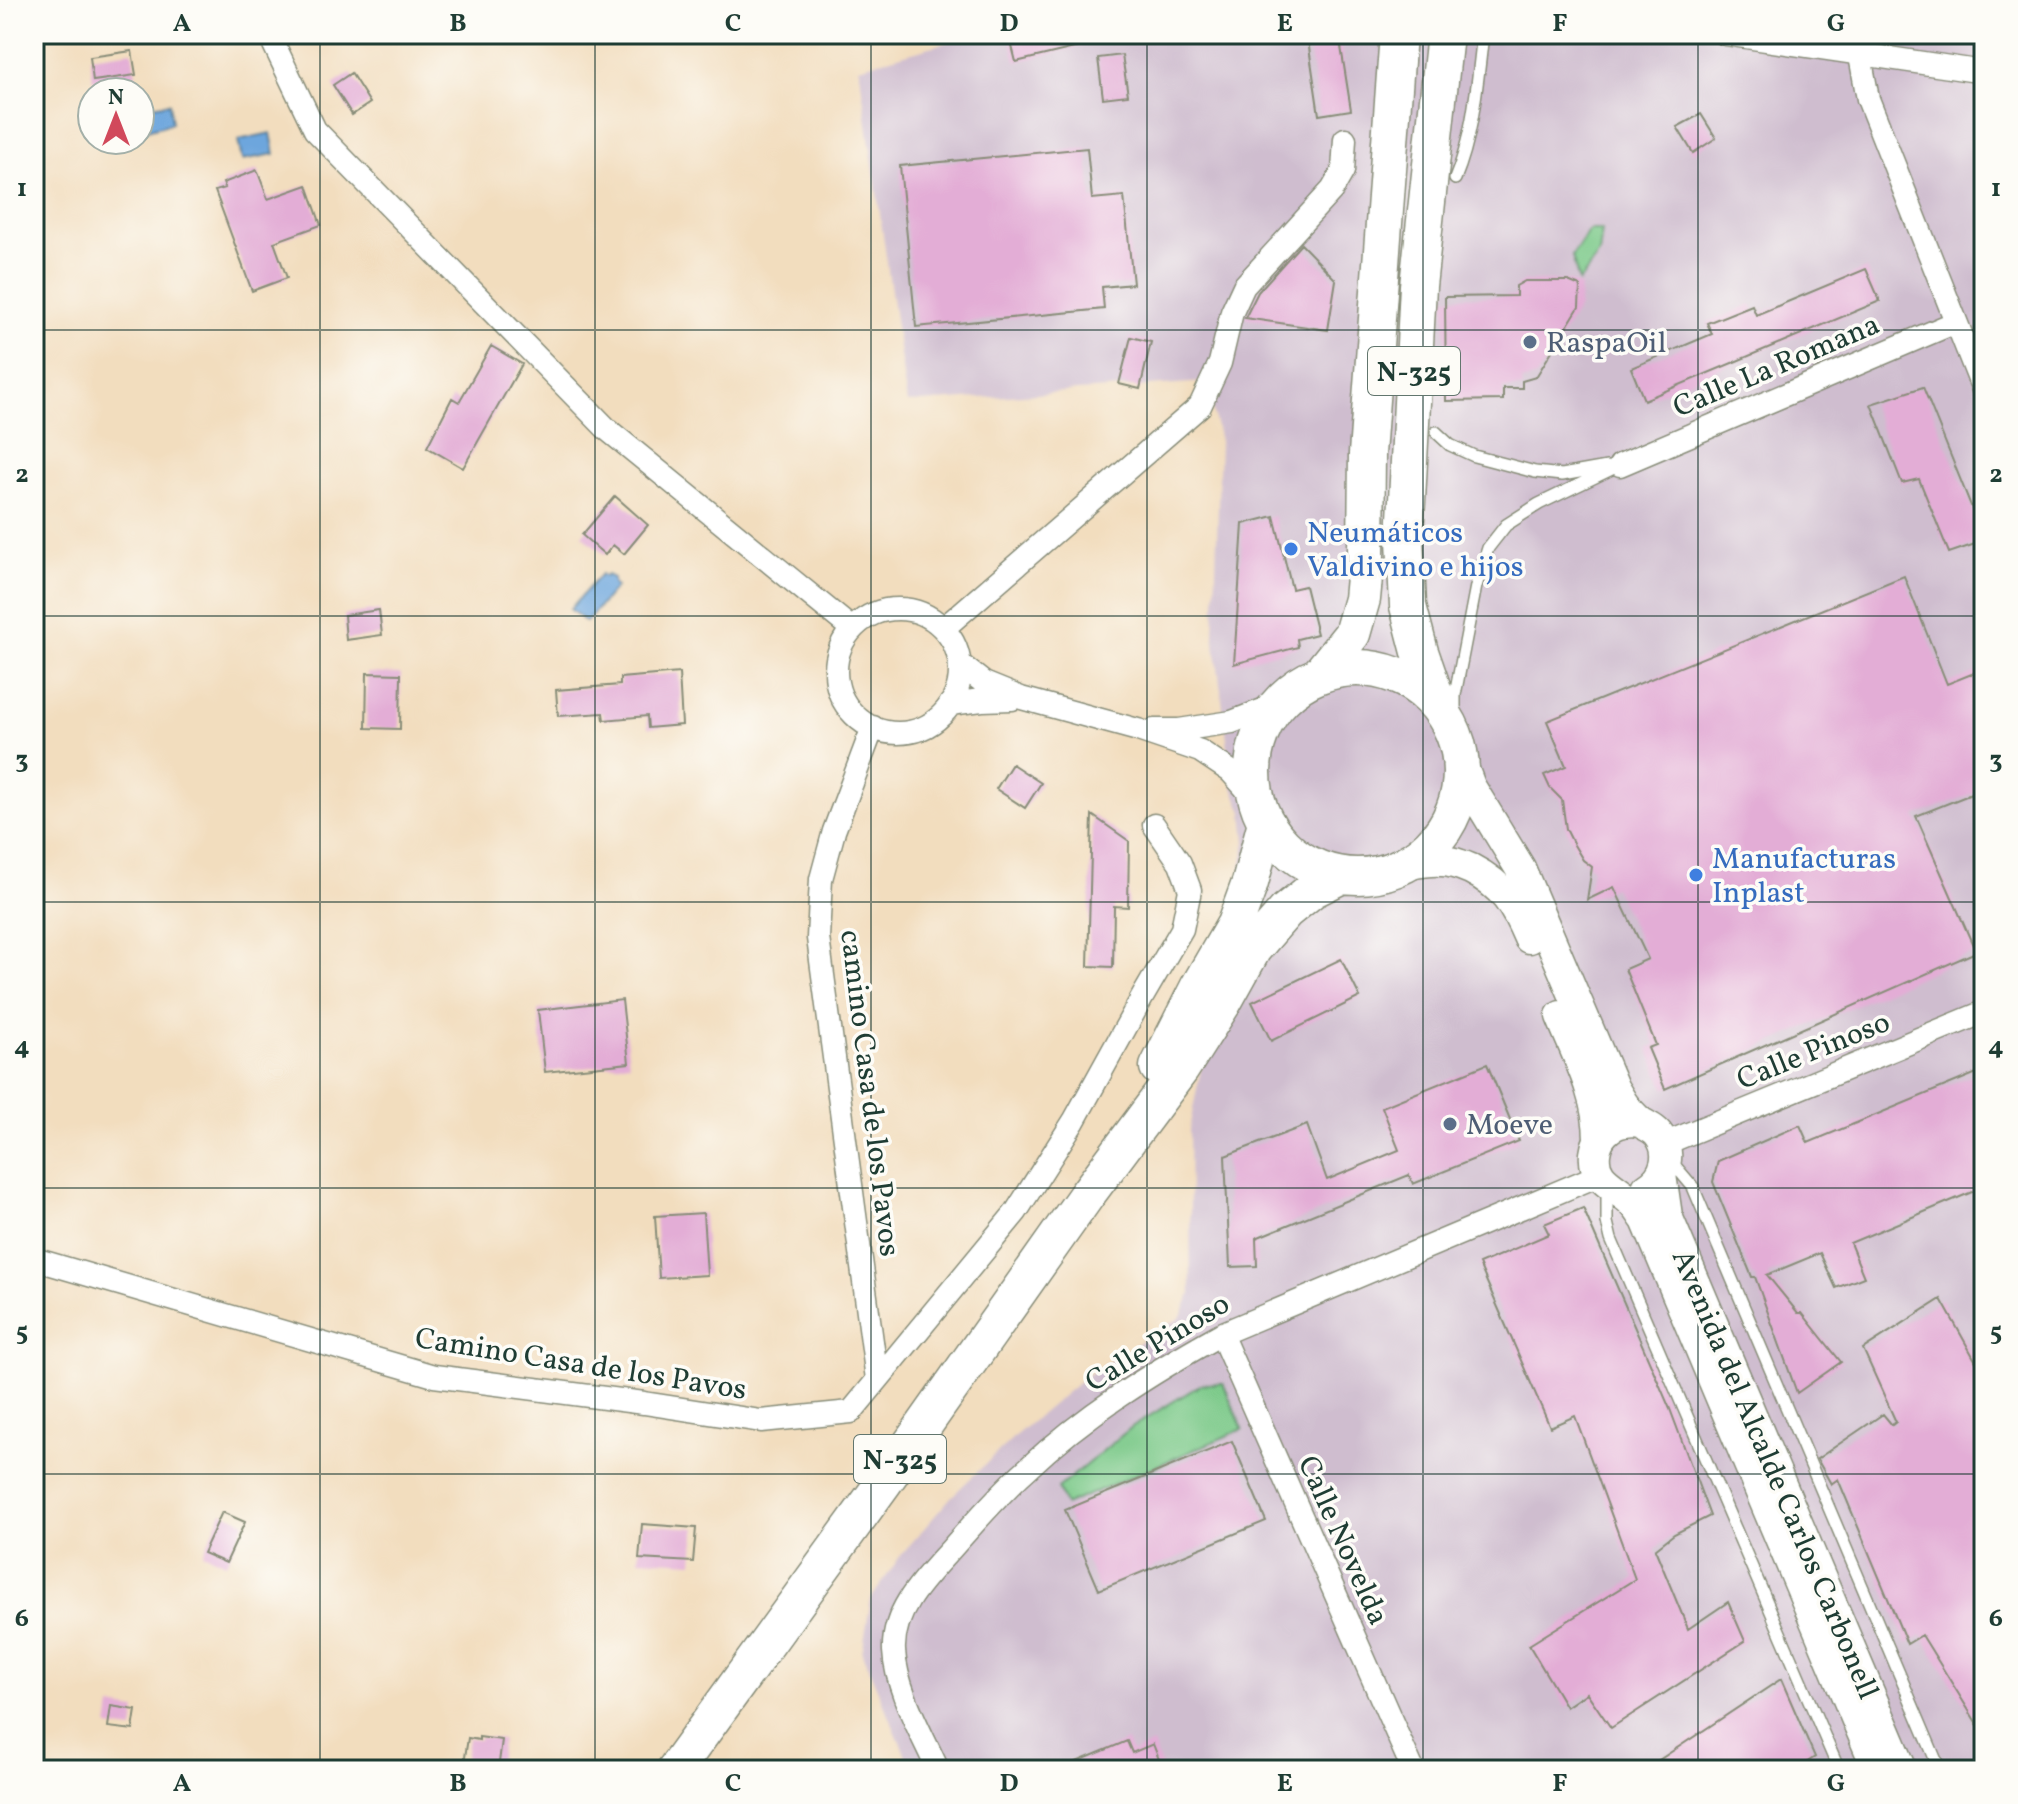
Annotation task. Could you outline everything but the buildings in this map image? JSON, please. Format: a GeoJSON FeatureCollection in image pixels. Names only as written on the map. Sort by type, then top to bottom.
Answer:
{"type":"FeatureCollection","features":[{"type":"Feature","properties":{"kind":"highway","name":"N-325"},"geometry":{"type":"LineString","coordinates":[[1319,675],[1352,634],[1362,599],[1368,438],[1398,34]]}},
{"type":"Feature","properties":{"kind":"highway","name":"N-325"},"geometry":{"type":"LineString","coordinates":[[1438,704],[1417,687],[1396,676],[1372,670],[1348,669],[1319,675],[1285,695],[1273,706],[1259,738],[1253,783],[1261,811],[1285,848],[1312,866],[1342,875],[1374,874],[1404,865],[1429,847],[1448,822],[1459,793],[1460,752],[1438,704],[1408,606],[1405,539],[1418,286],[1445,34]]}},
{"type":"Feature","properties":{"kind":"highway","name":"N-325"},"geometry":{"type":"LineString","coordinates":[[1123,1145],[1141,1100],[1199,986],[1235,924],[1250,883],[1261,811]]}},
{"type":"Feature","properties":{"kind":"highway","name":"N-325"},"geometry":{"type":"LineString","coordinates":[[675,1770],[1123,1145],[1181,1069],[1253,949],[1286,911],[1312,890],[1342,875]]}},
{"type":"Feature","properties":{"kind":"main road"},"geometry":{"type":"LineString","coordinates":[[1460,752],[1470,786],[1520,868],[1614,1089],[1624,1106],[1658,1134],[1664,1157],[1652,1185],[1643,1191],[1630,1193],[1608,1182],[1594,1160],[1595,1148],[1599,1139],[1616,1124],[1640,1122]]}},
{"type":"Feature","properties":{"kind":"main road"},"geometry":{"type":"LineString","coordinates":[[1404,865],[1441,861],[1460,864],[1489,879],[1508,896],[1519,914],[1595,1099],[1599,1139]]}},
{"type":"Feature","properties":{"kind":"main road","name":"Avenida del Alcalde Carlos Carbonell"},"geometry":{"type":"LineString","coordinates":[[1664,1157],[1663,1198],[1667,1216],[1902,1770]]}},
{"type":"Feature","properties":{"kind":"main road","name":"Avenida del Alcalde Carlos Carbonell"},"geometry":{"type":"LineString","coordinates":[[1608,1182],[1635,1204],[1646,1220],[1878,1770]]}},
{"type":"Feature","properties":{"kind":"street"},"geometry":{"type":"LineString","coordinates":[[269,34],[315,130],[608,430],[852,629]]}},
{"type":"Feature","properties":{"kind":"street"},"geometry":{"type":"LineString","coordinates":[[1725,34],[1857,44],[1984,72]]}},
{"type":"Feature","properties":{"kind":"street"},"geometry":{"type":"LineString","coordinates":[[1857,44],[1868,99],[1984,392]]}},
{"type":"Feature","properties":{"kind":"street"},"geometry":{"type":"LineString","coordinates":[[944,628],[1200,406],[1220,363],[1232,312],[1244,286],[1332,190],[1343,171],[1345,139]]}},
{"type":"Feature","properties":{"kind":"street","name":"Calle La Romana"},"geometry":{"type":"LineString","coordinates":[[1620,465],[1956,322]]}},
{"type":"Feature","properties":{"kind":"street"},"geometry":{"type":"LineString","coordinates":[[908,609],[927,616],[944,628],[955,645],[960,679],[950,704],[935,721],[916,730],[894,733],[873,727],[854,714],[841,694],[836,671],[840,649],[852,629],[868,616],[888,610],[908,609]]}},
{"type":"Feature","properties":{"kind":"street"},"geometry":{"type":"LineString","coordinates":[[960,664],[984,683],[1021,698],[1138,730],[1200,751],[1230,771],[1261,811]]}},
{"type":"Feature","properties":{"kind":"street"},"geometry":{"type":"LineString","coordinates":[[950,704],[1021,698]]}},
{"type":"Feature","properties":{"kind":"street"},"geometry":{"type":"LineString","coordinates":[[1138,730],[1179,730],[1232,722],[1273,706]]}},
{"type":"Feature","properties":{"kind":"street","name":"camino Casa de los Pavos"},"geometry":{"type":"LineString","coordinates":[[873,727],[834,831],[821,879],[818,938],[877,1379]]}},
{"type":"Feature","properties":{"kind":"street","name":"Camino Casa de los Pavos"},"geometry":{"type":"LineString","coordinates":[[34,1259],[434,1376],[761,1421],[851,1412],[1016,1212],[1074,1121],[1182,929],[1190,890],[1180,863],[1154,825]]}},
{"type":"Feature","properties":{"kind":"street","name":"Calle Pinoso"},"geometry":{"type":"LineString","coordinates":[[1664,1157],[1984,1012]]}},
{"type":"Feature","properties":{"kind":"street","name":"Calle Pinoso"},"geometry":{"type":"LineString","coordinates":[[938,1770],[901,1687],[894,1650],[899,1616],[922,1582],[989,1506],[1028,1468],[1084,1421],[1181,1356],[1221,1334],[1608,1182]]}},
{"type":"Feature","properties":{"kind":"street","name":"Calle Novelda"},"geometry":{"type":"LineString","coordinates":[[1221,1334],[1413,1770]]}},
{"type":"Feature","properties":{"kind":"lane"},"geometry":{"type":"LineString","coordinates":[[1455,179],[1464,157],[1474,108],[1483,34]]}},
{"type":"Feature","properties":{"kind":"lane"},"geometry":{"type":"LineString","coordinates":[[1436,432],[1450,445],[1474,456],[1535,472],[1562,475],[1620,465]]}},
{"type":"Feature","properties":{"kind":"lane"},"geometry":{"type":"LineString","coordinates":[[1460,752],[1455,695],[1476,586],[1488,548],[1506,525],[1539,504],[1620,465]]}},
{"type":"Feature","properties":{"kind":"lane"},"geometry":{"type":"LineString","coordinates":[[1664,1157],[1693,1187],[1940,1770]]}},
{"type":"Feature","properties":{"kind":"lane"},"geometry":{"type":"LineString","coordinates":[[1608,1182],[1607,1222],[1611,1239],[1839,1770]]}},
{"type":"Feature","properties":{"kind":"shaded area"},"geometry":{"type":"Polygon","coordinates":[[[976,34],[1984,34],[1984,1770],[912,1770],[862,1653],[871,1599],[901,1555],[952,1496],[1017,1434],[1085,1377],[1180,1318],[1191,1294],[1189,1129],[1246,842],[1243,812],[1233,788],[1214,635],[1220,441],[1206,382],[907,403],[859,67],[976,34]]]}},
{"type":"Feature","properties":{"kind":"green space"},"geometry":{"type":"Polygon","coordinates":[[[1589,230],[1602,230],[1599,254],[1579,282],[1572,256],[1589,230]]]}},
{"type":"Feature","properties":{"kind":"green space"},"geometry":{"type":"Polygon","coordinates":[[[1223,1383],[1243,1429],[1065,1505],[1058,1488],[1133,1426],[1202,1384],[1223,1383]]]}},
{"type":"Feature","properties":{"kind":"water"},"geometry":{"type":"Polygon","coordinates":[[[169,103],[172,123],[156,128],[156,105],[169,103]]]}},
{"type":"Feature","properties":{"kind":"water"},"geometry":{"type":"Polygon","coordinates":[[[271,133],[275,154],[242,160],[238,140],[271,133]]]}},
{"type":"Feature","properties":{"kind":"water"},"geometry":{"type":"Polygon","coordinates":[[[601,574],[613,578],[616,587],[586,622],[570,609],[601,574]]]}},
{"type":"Feature","properties":{"kind":"place","name":"RaspaOil"},"geometry":{"type":"Point","coordinates":[1530,342]}},
{"type":"Feature","properties":{"kind":"place","name":"Neumáticos Valdivino e hijos"},"geometry":{"type":"Point","coordinates":[1291,549]}},
{"type":"Feature","properties":{"kind":"place","name":"Manufacturas Inplast"},"geometry":{"type":"Point","coordinates":[1696,875]}},
{"type":"Feature","properties":{"kind":"place","name":"Moeve"},"geometry":{"type":"Point","coordinates":[1450,1124]}}]}
